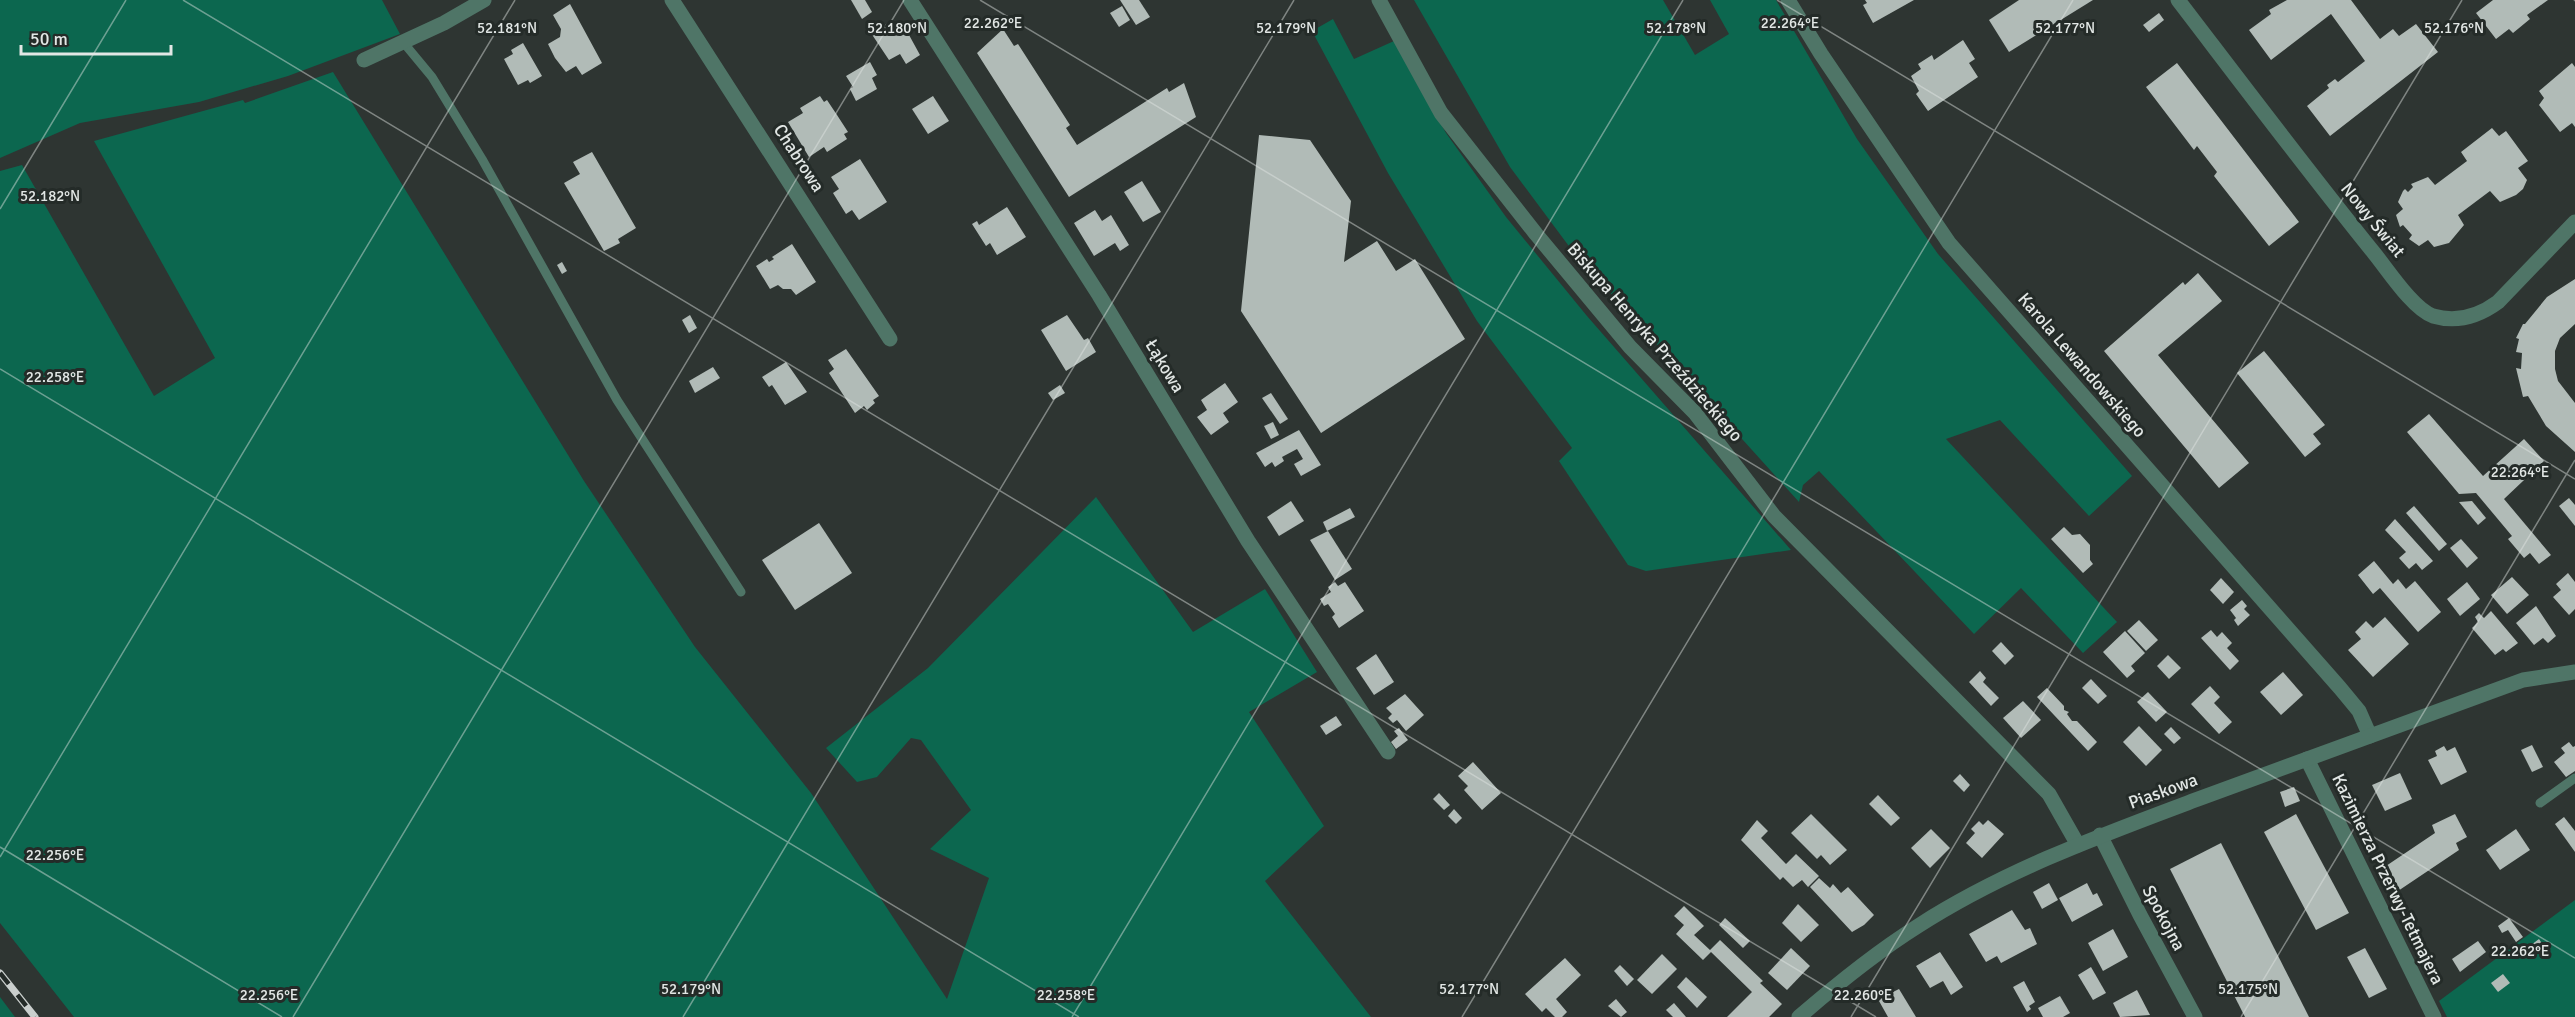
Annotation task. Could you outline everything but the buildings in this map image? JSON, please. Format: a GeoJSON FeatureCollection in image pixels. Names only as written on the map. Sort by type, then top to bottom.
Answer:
{"type":"FeatureCollection","features":[{"type":"Feature","properties":{"kind":"street"},"geometry":{"type":"LineString","coordinates":[[364,60],[444,23],[484,0]]}},
{"type":"Feature","properties":{"kind":"street","name":"Chabrowa"},"geometry":{"type":"LineString","coordinates":[[672,0],[890,339]]}},
{"type":"Feature","properties":{"kind":"street","name":"Łąkowa"},"geometry":{"type":"LineString","coordinates":[[910,0],[1099,295],[1248,541],[1388,752]]}},
{"type":"Feature","properties":{"kind":"street","name":"Biskupa Henryka Przeździeckiego"},"geometry":{"type":"LineString","coordinates":[[1379,0],[1441,112],[1536,234],[1630,347],[1695,413],[1774,516],[2049,794],[2078,844]]}},
{"type":"Feature","properties":{"kind":"street","name":"Karola Lewandowskiego"},"geometry":{"type":"LineString","coordinates":[[1788,0],[1821,54],[1949,243],[2345,694],[2359,711],[2370,736]]}},
{"type":"Feature","properties":{"kind":"street","name":"Nowy Świat"},"geometry":{"type":"LineString","coordinates":[[2178,0],[2340,211],[2412,299],[2432,315],[2461,318],[2485,312],[2498,302],[2575,222]]}},
{"type":"Feature","properties":{"kind":"street","name":"Piaskowa"},"geometry":{"type":"LineString","coordinates":[[1799,1017],[1872,957],[1919,925],[1991,884],[2078,844],[2523,680],[2575,672]]}},
{"type":"Feature","properties":{"kind":"street","name":"Kazimierza Przerwy-Tetmajera"},"geometry":{"type":"LineString","coordinates":[[2307,759],[2434,1017]]}},
{"type":"Feature","properties":{"kind":"street","name":"Spokojna"},"geometry":{"type":"LineString","coordinates":[[2100,835],[2195,1017]]}},
{"type":"Feature","properties":{"kind":"lane"},"geometry":{"type":"LineString","coordinates":[[403,42],[432,77],[482,159],[617,400],[741,592]]}},
{"type":"Feature","properties":{"kind":"lane"},"geometry":{"type":"LineString","coordinates":[[2540,803],[2575,778]]}},
{"type":"Feature","properties":{"kind":"green space"},"geometry":{"type":"Polygon","coordinates":[[[0,0],[382,0],[400,34],[288,76],[199,102],[80,123],[0,158],[0,0]]]}},
{"type":"Feature","properties":{"kind":"green space"},"geometry":{"type":"Polygon","coordinates":[[[1414,0],[1663,0],[1695,55],[1729,34],[1710,0],[1776,0],[1857,139],[1938,254],[2132,476],[2089,516],[2000,420],[1946,439],[2117,622],[2083,653],[2021,588],[1974,634],[1819,471],[1803,485],[1799,502],[1574,253],[1510,167],[1414,0]]]}},
{"type":"Feature","properties":{"kind":"green space"},"geometry":{"type":"Polygon","coordinates":[[[1333,19],[1354,59],[1394,41],[1446,133],[1506,217],[1587,316],[1791,550],[1646,571],[1628,565],[1559,461],[1572,448],[1477,321],[1388,173],[1312,31],[1333,19]]]}},
{"type":"Feature","properties":{"kind":"green space"},"geometry":{"type":"Polygon","coordinates":[[[333,72],[584,481],[695,647],[811,793],[947,999],[989,878],[930,849],[971,810],[921,740],[911,738],[877,777],[857,782],[826,748],[928,668],[1096,497],[1193,632],[1265,589],[1317,672],[1249,712],[1324,826],[1265,881],[1371,1017],[74,1017],[0,923],[0,171],[22,165],[154,396],[215,358],[94,141],[243,100],[245,103],[333,72]]]}},
{"type":"Feature","properties":{"kind":"green space"},"geometry":{"type":"Polygon","coordinates":[[[2575,900],[2575,1017],[2447,1017],[2439,1001],[2575,900]]]}},
{"type":"Feature","properties":{"kind":"green space"},"geometry":{"type":"Polygon","coordinates":[[[0,997],[15,1017],[0,1017],[0,997]]]}},
{"type":"Feature","properties":{"kind":"railway"},"geometry":{"type":"LineString","coordinates":[[0,973],[35,1017]]}}]}
